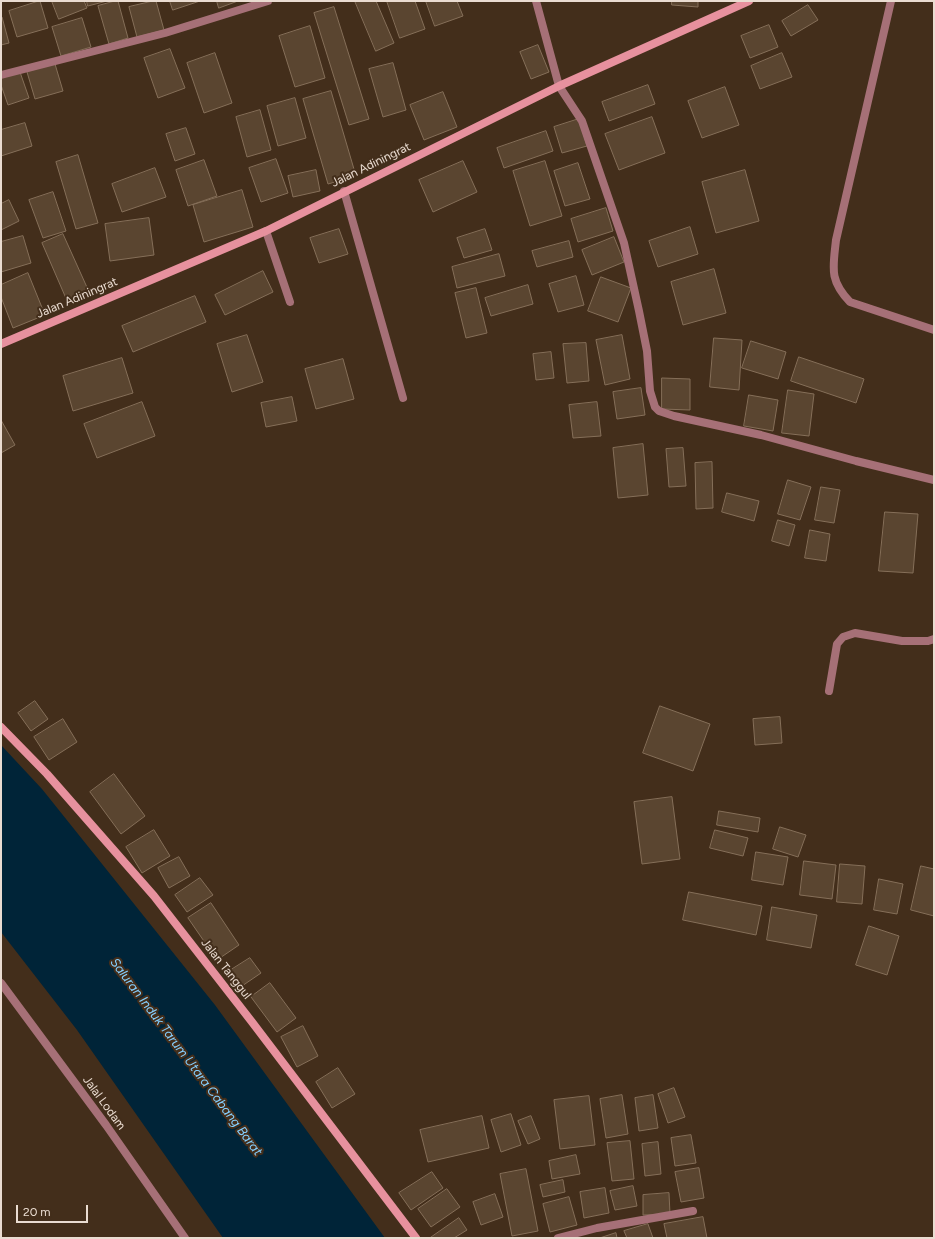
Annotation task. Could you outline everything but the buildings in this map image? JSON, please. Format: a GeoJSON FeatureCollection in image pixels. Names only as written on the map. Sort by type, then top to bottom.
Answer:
{"type":"FeatureCollection","features":[{"type":"Feature","properties":{"kind":"street"},"geometry":{"type":"LineString","coordinates":[[1,75],[165,33],[268,1]]}},
{"type":"Feature","properties":{"kind":"street"},"geometry":{"type":"LineString","coordinates":[[536,1],[559,86],[582,121],[624,243],[640,311],[647,351],[650,391],[654,407],[659,411],[674,416],[761,435],[856,461],[934,480]]}},
{"type":"Feature","properties":{"kind":"street","name":"Jalan Adiningrat"},"geometry":{"type":"LineString","coordinates":[[1,344],[266,231],[344,191],[559,86],[749,1]]}},
{"type":"Feature","properties":{"kind":"street"},"geometry":{"type":"LineString","coordinates":[[891,1],[836,240],[834,261],[835,282],[850,302],[934,330]]}},
{"type":"Feature","properties":{"kind":"street"},"geometry":{"type":"LineString","coordinates":[[344,191],[403,398]]}},
{"type":"Feature","properties":{"kind":"street"},"geometry":{"type":"LineString","coordinates":[[266,231],[290,302]]}},
{"type":"Feature","properties":{"kind":"street"},"geometry":{"type":"LineString","coordinates":[[829,691],[837,644],[843,637],[855,633],[902,640],[934,639]]}},
{"type":"Feature","properties":{"kind":"street","name":"Jalan Tanggul"},"geometry":{"type":"LineString","coordinates":[[1,727],[47,774],[154,896],[416,1238]]}},
{"type":"Feature","properties":{"kind":"street","name":"Jalal Lodam"},"geometry":{"type":"LineString","coordinates":[[1,983],[106,1125],[185,1238]]}},
{"type":"Feature","properties":{"kind":"street"},"geometry":{"type":"LineString","coordinates":[[558,1238],[598,1228],[692,1211]]}},
{"type":"Feature","properties":{"kind":"water","name":"Saluran Induk Tarum Utara Cabang Barat"},"geometry":{"type":"Polygon","coordinates":[[[1,745],[42,789],[215,1005],[385,1238],[223,1238],[77,1030],[1,932],[1,745]]]}}]}
